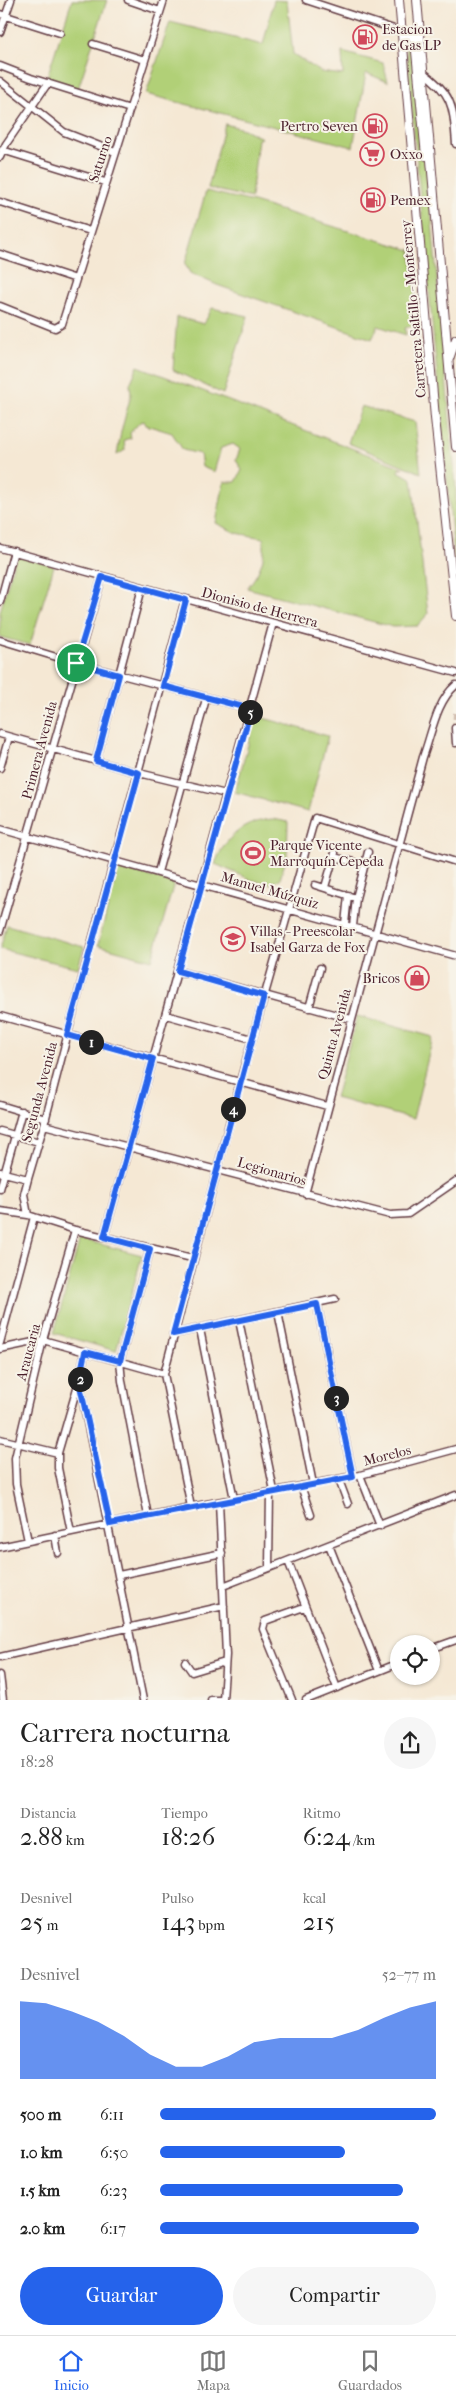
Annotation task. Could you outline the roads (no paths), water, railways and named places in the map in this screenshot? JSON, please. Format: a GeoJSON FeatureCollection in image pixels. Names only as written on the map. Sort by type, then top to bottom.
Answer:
{"type":"FeatureCollection","features":[{"type":"Feature","properties":{"kind":"main road","name":"Carretera Saltillo - Monterrey"},"geometry":{"type":"LineString","coordinates":[[399,0],[400,32],[435,418],[456,616]]}},
{"type":"Feature","properties":{"kind":"main road"},"geometry":{"type":"LineString","coordinates":[[417,0],[425,154],[433,184],[456,447]]}},
{"type":"Feature","properties":{"kind":"main road"},"geometry":{"type":"LineString","coordinates":[[400,32],[414,39],[420,71]]}},
{"type":"Feature","properties":{"kind":"main road"},"geometry":{"type":"LineString","coordinates":[[448,361],[456,339]]}},
{"type":"Feature","properties":{"kind":"street"},"geometry":{"type":"LineString","coordinates":[[0,32],[3,15],[11,0]]}},
{"type":"Feature","properties":{"kind":"street"},"geometry":{"type":"LineString","coordinates":[[128,0],[160,11]]}},
{"type":"Feature","properties":{"kind":"street","name":"Saturno"},"geometry":{"type":"LineString","coordinates":[[0,306],[26,318],[55,328],[60,327],[164,0]]}},
{"type":"Feature","properties":{"kind":"street"},"geometry":{"type":"LineString","coordinates":[[306,0],[400,32]]}},
{"type":"Feature","properties":{"kind":"street"},"geometry":{"type":"LineString","coordinates":[[3,15],[60,33]]}},
{"type":"Feature","properties":{"kind":"street"},"geometry":{"type":"LineString","coordinates":[[93,44],[145,60]]}},
{"type":"Feature","properties":{"kind":"street"},"geometry":{"type":"LineString","coordinates":[[0,66],[130,109]]}},
{"type":"Feature","properties":{"kind":"street"},"geometry":{"type":"LineString","coordinates":[[420,71],[441,90],[454,107],[456,144]]}},
{"type":"Feature","properties":{"kind":"street"},"geometry":{"type":"LineString","coordinates":[[0,81],[64,132],[115,152]]}},
{"type":"Feature","properties":{"kind":"street"},"geometry":{"type":"LineString","coordinates":[[0,157],[2,150],[48,83]]}},
{"type":"Feature","properties":{"kind":"street"},"geometry":{"type":"LineString","coordinates":[[2,150],[105,182]]}},
{"type":"Feature","properties":{"kind":"street"},"geometry":{"type":"LineString","coordinates":[[0,202],[90,231]]}},
{"type":"Feature","properties":{"kind":"street"},"geometry":{"type":"LineString","coordinates":[[0,254],[76,279]]}},
{"type":"Feature","properties":{"kind":"street","name":"Dionisio de Herrera"},"geometry":{"type":"LineString","coordinates":[[0,548],[456,673]]}},
{"type":"Feature","properties":{"kind":"street"},"geometry":{"type":"LineString","coordinates":[[0,602],[14,552]]}},
{"type":"Feature","properties":{"kind":"street","name":"Primera Avenida"},"geometry":{"type":"LineString","coordinates":[[0,931],[102,577]]}},
{"type":"Feature","properties":{"kind":"street"},"geometry":{"type":"LineString","coordinates":[[96,761],[142,588]]}},
{"type":"Feature","properties":{"kind":"street","name":"Segunda Avenida"},"geometry":{"type":"LineString","coordinates":[[31,1216],[24,1194],[186,600]]}},
{"type":"Feature","properties":{"kind":"street"},"geometry":{"type":"LineString","coordinates":[[104,1237],[274,623]]}},
{"type":"Feature","properties":{"kind":"street"},"geometry":{"type":"LineString","coordinates":[[0,640],[206,699],[251,709]]}},
{"type":"Feature","properties":{"kind":"street","name":"Quinta Avenida"},"geometry":{"type":"LineString","coordinates":[[305,1194],[327,1106],[424,757],[441,704],[446,695],[456,685]]}},
{"type":"Feature","properties":{"kind":"street"},"geometry":{"type":"LineString","coordinates":[[158,872],[206,699]]}},
{"type":"Feature","properties":{"kind":"street"},"geometry":{"type":"LineString","coordinates":[[455,728],[456,744]]}},
{"type":"Feature","properties":{"kind":"street"},"geometry":{"type":"LineString","coordinates":[[0,734],[51,750],[226,794]]}},
{"type":"Feature","properties":{"kind":"street"},"geometry":{"type":"LineString","coordinates":[[0,768],[9,737]]}},
{"type":"Feature","properties":{"kind":"street"},"geometry":{"type":"LineString","coordinates":[[191,1507],[164,1374],[192,1258],[315,818],[400,847],[456,862]]}},
{"type":"Feature","properties":{"kind":"street","name":"Manuel Múzquiz"},"geometry":{"type":"LineString","coordinates":[[0,829],[290,908],[456,956]]}},
{"type":"Feature","properties":{"kind":"street"},"geometry":{"type":"LineString","coordinates":[[353,926],[356,898],[368,852]]}},
{"type":"Feature","properties":{"kind":"street"},"geometry":{"type":"LineString","coordinates":[[325,887],[334,855],[364,865]]}},
{"type":"Feature","properties":{"kind":"street"},"geometry":{"type":"LineString","coordinates":[[315,885],[356,898]]}},
{"type":"Feature","properties":{"kind":"street"},"geometry":{"type":"LineString","coordinates":[[345,924],[348,895]]}},
{"type":"Feature","properties":{"kind":"street","name":"Manuel Múzquiz"},"geometry":{"type":"LineString","coordinates":[[446,952],[456,952]]}},
{"type":"Feature","properties":{"kind":"street"},"geometry":{"type":"LineString","coordinates":[[309,1008],[320,968]]}},
{"type":"Feature","properties":{"kind":"street"},"geometry":{"type":"LineString","coordinates":[[178,971],[351,1019]]}},
{"type":"Feature","properties":{"kind":"street"},"geometry":{"type":"LineString","coordinates":[[166,1015],[252,1038]]}},
{"type":"Feature","properties":{"kind":"street"},"geometry":{"type":"LineString","coordinates":[[0,1016],[327,1106]]}},
{"type":"Feature","properties":{"kind":"street","name":"Legionarios"},"geometry":{"type":"LineString","coordinates":[[0,1105],[22,1111],[45,1122],[130,1146],[305,1194],[390,1215],[408,1214],[456,1181]]}},
{"type":"Feature","properties":{"kind":"street"},"geometry":{"type":"LineString","coordinates":[[0,1189],[2,1173],[16,1136],[22,1111]]}},
{"type":"Feature","properties":{"kind":"street"},"geometry":{"type":"LineString","coordinates":[[0,1131],[39,1142]]}},
{"type":"Feature","properties":{"kind":"street"},"geometry":{"type":"LineString","coordinates":[[2,1173],[28,1179]]}},
{"type":"Feature","properties":{"kind":"street"},"geometry":{"type":"LineString","coordinates":[[0,1211],[31,1216],[75,1230],[192,1258]]}},
{"type":"Feature","properties":{"kind":"street"},"geometry":{"type":"LineString","coordinates":[[0,1343],[31,1216]]}},
{"type":"Feature","properties":{"kind":"street","name":"Araucaria"},"geometry":{"type":"LineString","coordinates":[[28,1541],[14,1472],[17,1444],[75,1230]]}},
{"type":"Feature","properties":{"kind":"street"},"geometry":{"type":"LineString","coordinates":[[148,1516],[122,1381],[120,1361],[150,1249]]}},
{"type":"Feature","properties":{"kind":"street"},"geometry":{"type":"LineString","coordinates":[[173,1334],[335,1300]]}},
{"type":"Feature","properties":{"kind":"street"},"geometry":{"type":"LineString","coordinates":[[317,1304],[357,1476],[380,1526]]}},
{"type":"Feature","properties":{"kind":"street"},"geometry":{"type":"LineString","coordinates":[[278,1312],[313,1484]]}},
{"type":"Feature","properties":{"kind":"street"},"geometry":{"type":"LineString","coordinates":[[239,1320],[272,1492],[270,1567]]}},
{"type":"Feature","properties":{"kind":"street"},"geometry":{"type":"LineString","coordinates":[[200,1329],[234,1499]]}},
{"type":"Feature","properties":{"kind":"street"},"geometry":{"type":"LineString","coordinates":[[0,1349],[44,1340],[164,1374]]}},
{"type":"Feature","properties":{"kind":"street"},"geometry":{"type":"LineString","coordinates":[[71,1532],[58,1468],[58,1453],[79,1381],[85,1352]]}},
{"type":"Feature","properties":{"kind":"street"},"geometry":{"type":"LineString","coordinates":[[79,1381],[110,1524],[143,1700]]}},
{"type":"Feature","properties":{"kind":"street"},"geometry":{"type":"LineString","coordinates":[[0,1439],[58,1453]]}},
{"type":"Feature","properties":{"kind":"street","name":"Morelos"},"geometry":{"type":"LineString","coordinates":[[0,1547],[191,1507],[339,1480],[456,1449]]}},
{"type":"Feature","properties":{"kind":"street"},"geometry":{"type":"LineString","coordinates":[[339,1480],[348,1504]]}},
{"type":"Feature","properties":{"kind":"street"},"geometry":{"type":"LineString","coordinates":[[301,1486],[311,1515]]}},
{"type":"Feature","properties":{"kind":"street"},"geometry":{"type":"LineString","coordinates":[[223,1586],[456,1495]]}},
{"type":"Feature","properties":{"kind":"street"},"geometry":{"type":"LineString","coordinates":[[211,1700],[222,1700],[226,1662],[219,1502]]}},
{"type":"Feature","properties":{"kind":"street"},"geometry":{"type":"LineString","coordinates":[[55,1535],[58,1553]]}},
{"type":"Feature","properties":{"kind":"street"},"geometry":{"type":"LineString","coordinates":[[329,1545],[379,1671]]}},
{"type":"Feature","properties":{"kind":"street"},"geometry":{"type":"LineString","coordinates":[[119,1575],[222,1553]]}},
{"type":"Feature","properties":{"kind":"street"},"geometry":{"type":"LineString","coordinates":[[288,1561],[304,1607],[337,1688]]}},
{"type":"Feature","properties":{"kind":"street"},"geometry":{"type":"LineString","coordinates":[[0,1656],[224,1606]]}},
{"type":"Feature","properties":{"kind":"street"},"geometry":{"type":"LineString","coordinates":[[292,1700],[263,1629],[265,1621],[304,1607]]}},
{"type":"Feature","properties":{"kind":"street"},"geometry":{"type":"LineString","coordinates":[[440,1646],[456,1640]]}},
{"type":"Feature","properties":{"kind":"street"},"geometry":{"type":"LineString","coordinates":[[185,1662],[192,1672],[226,1662]]}},
{"type":"Feature","properties":{"kind":"street"},"geometry":{"type":"LineString","coordinates":[[306,1700],[390,1667]]}},
{"type":"Feature","properties":{"kind":"street"},"geometry":{"type":"LineString","coordinates":[[0,1675],[3,1700]]}},
{"type":"Feature","properties":{"kind":"tunnel"},"geometry":{"type":"LineString","coordinates":[[455,728],[456,713]]}},
{"type":"Feature","properties":{"kind":"place","name":"Estacion de Gas LP"},"geometry":{"type":"Point","coordinates":[365,37]}},
{"type":"Feature","properties":{"kind":"place","name":"Pertro Seven"},"geometry":{"type":"Point","coordinates":[375,126]}},
{"type":"Feature","properties":{"kind":"place","name":"Oxxo"},"geometry":{"type":"Point","coordinates":[372,154]}},
{"type":"Feature","properties":{"kind":"place","name":"Pemex"},"geometry":{"type":"Point","coordinates":[373,200]}},
{"type":"Feature","properties":{"kind":"place","name":"Parque Vicente Marroquín Cepeda"},"geometry":{"type":"Point","coordinates":[253,853]}},
{"type":"Feature","properties":{"kind":"place","name":"Villas - Preescolar Isabel Garza de Fox"},"geometry":{"type":"Point","coordinates":[233,939]}},
{"type":"Feature","properties":{"kind":"place","name":"Bricos"},"geometry":{"type":"Point","coordinates":[417,978]}}]}
